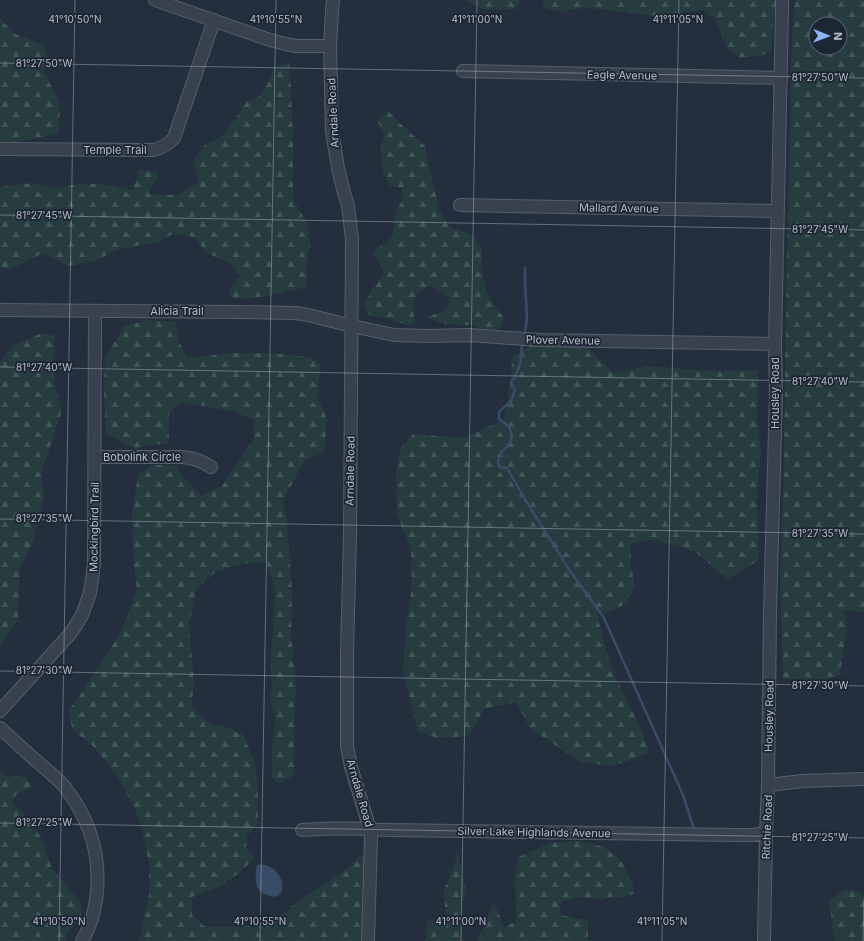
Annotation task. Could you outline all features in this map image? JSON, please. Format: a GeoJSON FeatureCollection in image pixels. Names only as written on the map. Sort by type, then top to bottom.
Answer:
{"type":"FeatureCollection","features":[{"type":"Feature","properties":{"kind":"street"},"geometry":{"type":"LineString","coordinates":[[155,0],[285,44],[296,46],[330,46]]}},
{"type":"Feature","properties":{"kind":"street","name":"Arndale Road"},"geometry":{"type":"LineString","coordinates":[[333,0],[330,46],[332,132],[342,189],[348,206],[352,233],[347,746],[351,767],[370,829],[372,847],[368,941]]}},
{"type":"Feature","properties":{"kind":"street","name":"Housley Road"},"geometry":{"type":"LineString","coordinates":[[768,785],[782,0]]}},
{"type":"Feature","properties":{"kind":"street","name":"Temple Trail"},"geometry":{"type":"LineString","coordinates":[[0,149],[153,150],[166,146],[174,138],[214,20]]}},
{"type":"Feature","properties":{"kind":"street","name":"Eagle Avenue"},"geometry":{"type":"LineString","coordinates":[[463,71],[781,78]]}},
{"type":"Feature","properties":{"kind":"street","name":"Mallard Avenue"},"geometry":{"type":"LineString","coordinates":[[460,205],[778,211]]}},
{"type":"Feature","properties":{"kind":"street","name":"Alicia Trail"},"geometry":{"type":"LineString","coordinates":[[0,310],[296,313],[308,314],[352,326]]}},
{"type":"Feature","properties":{"kind":"street","name":"Mockingbird Trail"},"geometry":{"type":"LineString","coordinates":[[0,711],[70,634],[82,615],[92,580],[94,563],[95,311]]}},
{"type":"Feature","properties":{"kind":"street","name":"Plover Avenue"},"geometry":{"type":"LineString","coordinates":[[352,326],[394,335],[469,335],[539,340],[775,344]]}},
{"type":"Feature","properties":{"kind":"street","name":"Bobolink Circle"},"geometry":{"type":"LineString","coordinates":[[95,457],[182,457],[192,458],[211,467]]}},
{"type":"Feature","properties":{"kind":"street"},"geometry":{"type":"LineString","coordinates":[[0,728],[63,785],[87,823],[93,842],[98,874],[95,907],[82,941]]}},
{"type":"Feature","properties":{"kind":"street","name":"Ritchie Road"},"geometry":{"type":"LineString","coordinates":[[764,941],[768,785],[803,781],[864,780]]}},
{"type":"Feature","properties":{"kind":"street","name":"Silver Lake Highlands Avenue"},"geometry":{"type":"LineString","coordinates":[[302,830],[323,828],[734,835],[766,833]]}},
{"type":"Feature","properties":{"kind":"green space"},"geometry":{"type":"Polygon","coordinates":[[[466,0],[520,1],[516,9],[485,10],[466,0]]]}},
{"type":"Feature","properties":{"kind":"green space"},"geometry":{"type":"Polygon","coordinates":[[[543,0],[775,0],[771,52],[760,56],[740,58],[727,49],[716,20],[703,10],[657,16],[590,8],[561,12],[548,9],[543,5],[543,0]]]}},
{"type":"Feature","properties":{"kind":"green space"},"geometry":{"type":"Polygon","coordinates":[[[795,0],[864,0],[864,612],[844,610],[847,627],[840,674],[826,680],[783,679],[780,582],[784,467],[791,59],[795,0]]]}},
{"type":"Feature","properties":{"kind":"green space"},"geometry":{"type":"Polygon","coordinates":[[[0,17],[2,21],[16,34],[43,45],[48,57],[44,72],[59,101],[60,120],[58,134],[17,142],[0,143],[0,17]]]}},
{"type":"Feature","properties":{"kind":"green space"},"geometry":{"type":"Polygon","coordinates":[[[290,62],[289,72],[293,143],[293,199],[307,223],[311,247],[307,253],[307,287],[256,298],[232,299],[229,292],[233,283],[241,277],[232,265],[206,252],[194,237],[173,234],[157,242],[116,250],[95,261],[68,266],[43,253],[9,270],[0,266],[0,187],[33,183],[55,189],[78,184],[98,184],[133,190],[139,170],[158,172],[155,182],[148,194],[176,195],[198,183],[194,160],[205,145],[222,136],[247,101],[260,96],[270,79],[274,68],[290,62]]]}},
{"type":"Feature","properties":{"kind":"green space"},"geometry":{"type":"Polygon","coordinates":[[[388,111],[425,146],[439,210],[450,227],[472,235],[482,248],[481,266],[486,291],[504,318],[499,329],[484,330],[471,325],[441,323],[427,317],[447,310],[450,298],[431,286],[417,293],[413,308],[415,323],[406,325],[387,318],[370,316],[364,306],[372,290],[384,274],[380,263],[372,253],[393,236],[397,209],[402,201],[402,188],[390,186],[383,172],[380,150],[385,135],[377,120],[388,111]]]}},
{"type":"Feature","properties":{"kind":"green space"},"geometry":{"type":"Polygon","coordinates":[[[148,320],[176,322],[179,342],[188,358],[230,353],[261,353],[284,354],[312,358],[321,365],[317,396],[327,419],[324,452],[304,461],[283,501],[287,520],[292,592],[291,634],[296,688],[294,775],[279,784],[272,777],[272,747],[276,719],[270,699],[272,689],[271,665],[275,587],[266,563],[248,563],[217,571],[197,588],[189,623],[194,686],[191,707],[212,724],[229,728],[243,735],[255,763],[258,791],[258,824],[247,836],[246,848],[255,858],[239,873],[219,887],[192,897],[192,915],[204,926],[257,926],[283,914],[298,901],[345,870],[361,854],[366,868],[364,926],[361,941],[139,941],[149,894],[149,864],[141,826],[135,809],[119,779],[91,744],[73,731],[68,711],[81,694],[122,630],[137,590],[133,559],[132,516],[138,475],[152,465],[174,465],[201,496],[222,486],[254,438],[254,420],[233,411],[180,402],[169,413],[169,444],[146,445],[135,449],[106,434],[104,392],[105,359],[124,326],[148,320]]]}},
{"type":"Feature","properties":{"kind":"green space"},"geometry":{"type":"Polygon","coordinates":[[[40,334],[54,335],[54,382],[62,410],[41,475],[44,496],[33,542],[20,568],[18,620],[0,646],[0,361],[13,345],[40,334]]]}},
{"type":"Feature","properties":{"kind":"green space"},"geometry":{"type":"Polygon","coordinates":[[[539,340],[588,348],[613,373],[648,366],[713,371],[758,370],[757,417],[761,450],[757,495],[759,560],[728,579],[694,551],[653,539],[631,544],[631,567],[635,585],[627,602],[615,610],[597,615],[612,670],[639,724],[650,753],[613,766],[580,762],[530,728],[516,702],[484,709],[469,736],[437,738],[418,732],[403,671],[406,626],[412,586],[411,549],[397,514],[396,477],[400,449],[413,434],[463,438],[504,420],[511,380],[512,357],[539,340]]]}},
{"type":"Feature","properties":{"kind":"green space"},"geometry":{"type":"Polygon","coordinates":[[[0,770],[6,776],[26,777],[32,787],[17,793],[12,803],[33,823],[42,840],[52,869],[81,902],[81,918],[67,932],[66,941],[0,941],[0,770]]]}},
{"type":"Feature","properties":{"kind":"green space"},"geometry":{"type":"Polygon","coordinates":[[[579,841],[605,847],[622,862],[633,885],[634,894],[624,897],[601,899],[578,897],[561,902],[560,909],[562,915],[577,919],[587,919],[588,941],[477,941],[494,903],[505,928],[516,920],[514,883],[518,857],[550,843],[579,841]]]}},
{"type":"Feature","properties":{"kind":"green space"},"geometry":{"type":"Polygon","coordinates":[[[458,854],[466,892],[461,902],[460,941],[425,941],[428,920],[448,922],[444,891],[458,854]]]}},
{"type":"Feature","properties":{"kind":"green space"},"geometry":{"type":"Polygon","coordinates":[[[845,889],[858,892],[864,896],[864,941],[835,941],[829,901],[845,889]]]}},
{"type":"Feature","properties":{"kind":"water"},"geometry":{"type":"Polygon","coordinates":[[[261,864],[276,871],[281,878],[282,890],[278,896],[274,897],[267,895],[259,890],[256,881],[256,871],[257,865],[261,864]]]}},
{"type":"Feature","properties":{"kind":"waterway"},"geometry":{"type":"LineString","coordinates":[[525,268],[527,319],[525,332]]}},
{"type":"Feature","properties":{"kind":"waterway"},"geometry":{"type":"LineString","coordinates":[[522,346],[518,370],[511,382],[515,390],[511,401],[499,412],[499,419],[509,426],[512,437],[508,446],[502,451],[498,460],[499,467],[507,468],[570,571],[604,618],[683,795],[693,826]]}}]}
